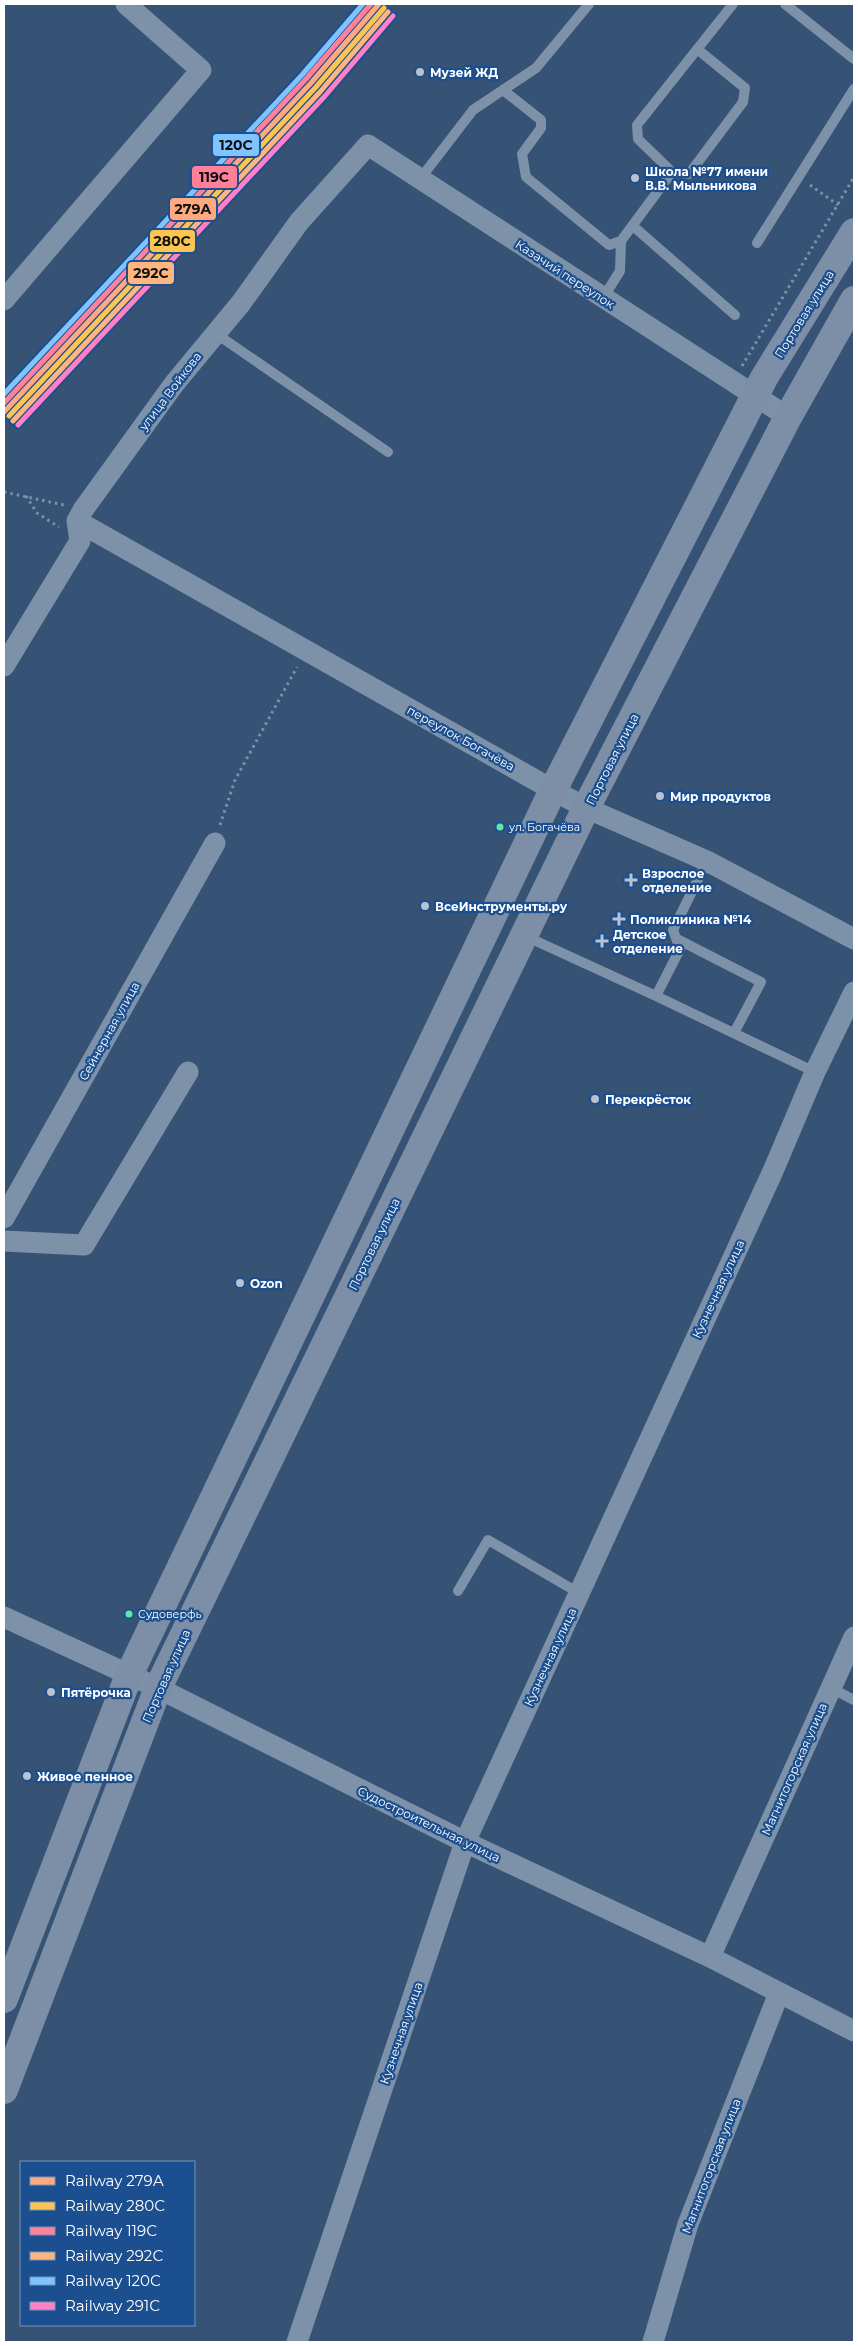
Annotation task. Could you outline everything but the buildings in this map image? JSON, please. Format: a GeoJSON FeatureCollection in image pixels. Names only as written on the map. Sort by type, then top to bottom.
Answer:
{"type":"FeatureCollection","features":[{"type":"Feature","properties":{"kind":"main road","name":"Портовая улица"},"geometry":{"type":"LineString","coordinates":[[4,1999],[129,1675],[743,389],[854,232]]}},
{"type":"Feature","properties":{"kind":"main road","name":"Портовая улица"},"geometry":{"type":"LineString","coordinates":[[4,2090],[158,1688],[586,808],[788,417],[854,300]]}},
{"type":"Feature","properties":{"kind":"street"},"geometry":{"type":"LineString","coordinates":[[4,300],[201,70],[126,4]]}},
{"type":"Feature","properties":{"kind":"street","name":"улица Войкова"},"geometry":{"type":"LineString","coordinates":[[4,666],[80,524],[174,384],[241,303],[300,222],[368,145],[377,151]]}},
{"type":"Feature","properties":{"kind":"street","name":"Казачий переулок"},"geometry":{"type":"LineString","coordinates":[[377,151],[743,389]]}},
{"type":"Feature","properties":{"kind":"street"},"geometry":{"type":"LineString","coordinates":[[743,389],[788,417]]}},
{"type":"Feature","properties":{"kind":"street","name":"переулок Богачёва"},"geometry":{"type":"LineString","coordinates":[[80,524],[586,808],[707,861],[854,939]]}},
{"type":"Feature","properties":{"kind":"street","name":"Сейнерная улица"},"geometry":{"type":"LineString","coordinates":[[4,1218],[215,843]]}},
{"type":"Feature","properties":{"kind":"street","name":"Кузнечная улица"},"geometry":{"type":"LineString","coordinates":[[297,2342],[465,1842],[772,1171],[815,1072],[854,992]]}},
{"type":"Feature","properties":{"kind":"street"},"geometry":{"type":"LineString","coordinates":[[4,1241],[84,1245],[188,1072]]}},
{"type":"Feature","properties":{"kind":"street","name":"Судостроительная улица"},"geometry":{"type":"LineString","coordinates":[[4,1616],[158,1688],[465,1842],[710,1957],[854,2031]]}},
{"type":"Feature","properties":{"kind":"street","name":"Магнитогорская улица"},"geometry":{"type":"LineString","coordinates":[[710,1957],[854,1637]]}},
{"type":"Feature","properties":{"kind":"street","name":"Магнитогорская улица"},"geometry":{"type":"LineString","coordinates":[[653,2342],[688,2224],[779,1993]]}},
{"type":"Feature","properties":{"kind":"lane"},"geometry":{"type":"LineString","coordinates":[[420,179],[473,110],[536,68],[589,4]]}},
{"type":"Feature","properties":{"kind":"lane"},"geometry":{"type":"LineString","coordinates":[[697,49],[746,88],[743,102],[689,174],[672,172],[638,139],[637,125],[732,4]]}},
{"type":"Feature","properties":{"kind":"lane"},"geometry":{"type":"LineString","coordinates":[[785,4],[854,59]]}},
{"type":"Feature","properties":{"kind":"lane"},"geometry":{"type":"LineString","coordinates":[[757,243],[854,89]]}},
{"type":"Feature","properties":{"kind":"lane"},"geometry":{"type":"LineString","coordinates":[[503,90],[541,120],[541,128],[522,154],[526,177],[609,245],[621,242]]}},
{"type":"Feature","properties":{"kind":"lane"},"geometry":{"type":"LineString","coordinates":[[603,298],[620,271],[621,242],[672,172]]}},
{"type":"Feature","properties":{"kind":"lane"},"geometry":{"type":"LineString","coordinates":[[633,226],[735,315]]}},
{"type":"Feature","properties":{"kind":"lane"},"geometry":{"type":"LineString","coordinates":[[215,333],[388,452]]}},
{"type":"Feature","properties":{"kind":"lane"},"geometry":{"type":"LineString","coordinates":[[656,996],[680,949],[673,930],[707,861]]}},
{"type":"Feature","properties":{"kind":"lane"},"geometry":{"type":"LineString","coordinates":[[524,935],[815,1072]]}},
{"type":"Feature","properties":{"kind":"lane"},"geometry":{"type":"LineString","coordinates":[[677,939],[761,982],[734,1033]]}},
{"type":"Feature","properties":{"kind":"lane"},"geometry":{"type":"LineString","coordinates":[[458,1591],[488,1540],[579,1593]]}},
{"type":"Feature","properties":{"kind":"lane"},"geometry":{"type":"LineString","coordinates":[[831,1688],[854,1700]]}},
{"type":"Feature","properties":{"kind":"path"},"geometry":{"type":"LineString","coordinates":[[743,389],[854,177]]}},
{"type":"Feature","properties":{"kind":"path"},"geometry":{"type":"LineString","coordinates":[[798,178],[838,205]]}},
{"type":"Feature","properties":{"kind":"path"},"geometry":{"type":"LineString","coordinates":[[4,492],[26,496],[80,524]]}},
{"type":"Feature","properties":{"kind":"path"},"geometry":{"type":"LineString","coordinates":[[26,496],[37,512],[80,524]]}},
{"type":"Feature","properties":{"kind":"path"},"geometry":{"type":"LineString","coordinates":[[215,843],[235,780],[306,651]]}},
{"type":"Feature","properties":{"kind":"rail line","name":"120С"},"geometry":{"type":"LineString","coordinates":[[4,394],[302,75],[363,4]]}},
{"type":"Feature","properties":{"kind":"rail line","name":"119С"},"geometry":{"type":"LineString","coordinates":[[4,403],[306,79],[371,4]]}},
{"type":"Feature","properties":{"kind":"rail line","name":"279А"},"geometry":{"type":"LineString","coordinates":[[4,412],[311,83],[379,4]]}},
{"type":"Feature","properties":{"kind":"rail line","name":"280С"},"geometry":{"type":"LineString","coordinates":[[9,416],[316,87],[384,8]]}},
{"type":"Feature","properties":{"kind":"rail line","name":"292С"},"geometry":{"type":"LineString","coordinates":[[13,421],[320,92],[388,12]]}},
{"type":"Feature","properties":{"kind":"rail line","name":"291С"},"geometry":{"type":"LineString","coordinates":[[18,425],[325,96],[393,16]]}},
{"type":"Feature","properties":{"kind":"place","name":"Музей ЖД"},"geometry":{"type":"Point","coordinates":[420,72]}},
{"type":"Feature","properties":{"kind":"place","name":"Школа №77 имени В.В. Мыльникова"},"geometry":{"type":"Point","coordinates":[635,178]}},
{"type":"Feature","properties":{"kind":"place","name":"Мир продуктов"},"geometry":{"type":"Point","coordinates":[660,796]}},
{"type":"Feature","properties":{"kind":"place","name":"ул. Богачёва"},"geometry":{"type":"Point","coordinates":[500,827]}},
{"type":"Feature","properties":{"kind":"place","name":"Взрослое отделение"},"geometry":{"type":"Point","coordinates":[631,880]}},
{"type":"Feature","properties":{"kind":"place","name":"ВсеИнструменты.ру"},"geometry":{"type":"Point","coordinates":[425,906]}},
{"type":"Feature","properties":{"kind":"place","name":"Поликлиника №14"},"geometry":{"type":"Point","coordinates":[619,919]}},
{"type":"Feature","properties":{"kind":"place","name":"Детское отделение"},"geometry":{"type":"Point","coordinates":[602,941]}},
{"type":"Feature","properties":{"kind":"place","name":"Перекрёсток"},"geometry":{"type":"Point","coordinates":[595,1099]}},
{"type":"Feature","properties":{"kind":"place","name":"Ozon"},"geometry":{"type":"Point","coordinates":[240,1283]}},
{"type":"Feature","properties":{"kind":"place","name":"Судоверфь"},"geometry":{"type":"Point","coordinates":[129,1614]}},
{"type":"Feature","properties":{"kind":"place","name":"Пятёрочка"},"geometry":{"type":"Point","coordinates":[51,1692]}},
{"type":"Feature","properties":{"kind":"place","name":"Живое пенное"},"geometry":{"type":"Point","coordinates":[27,1776]}}]}
